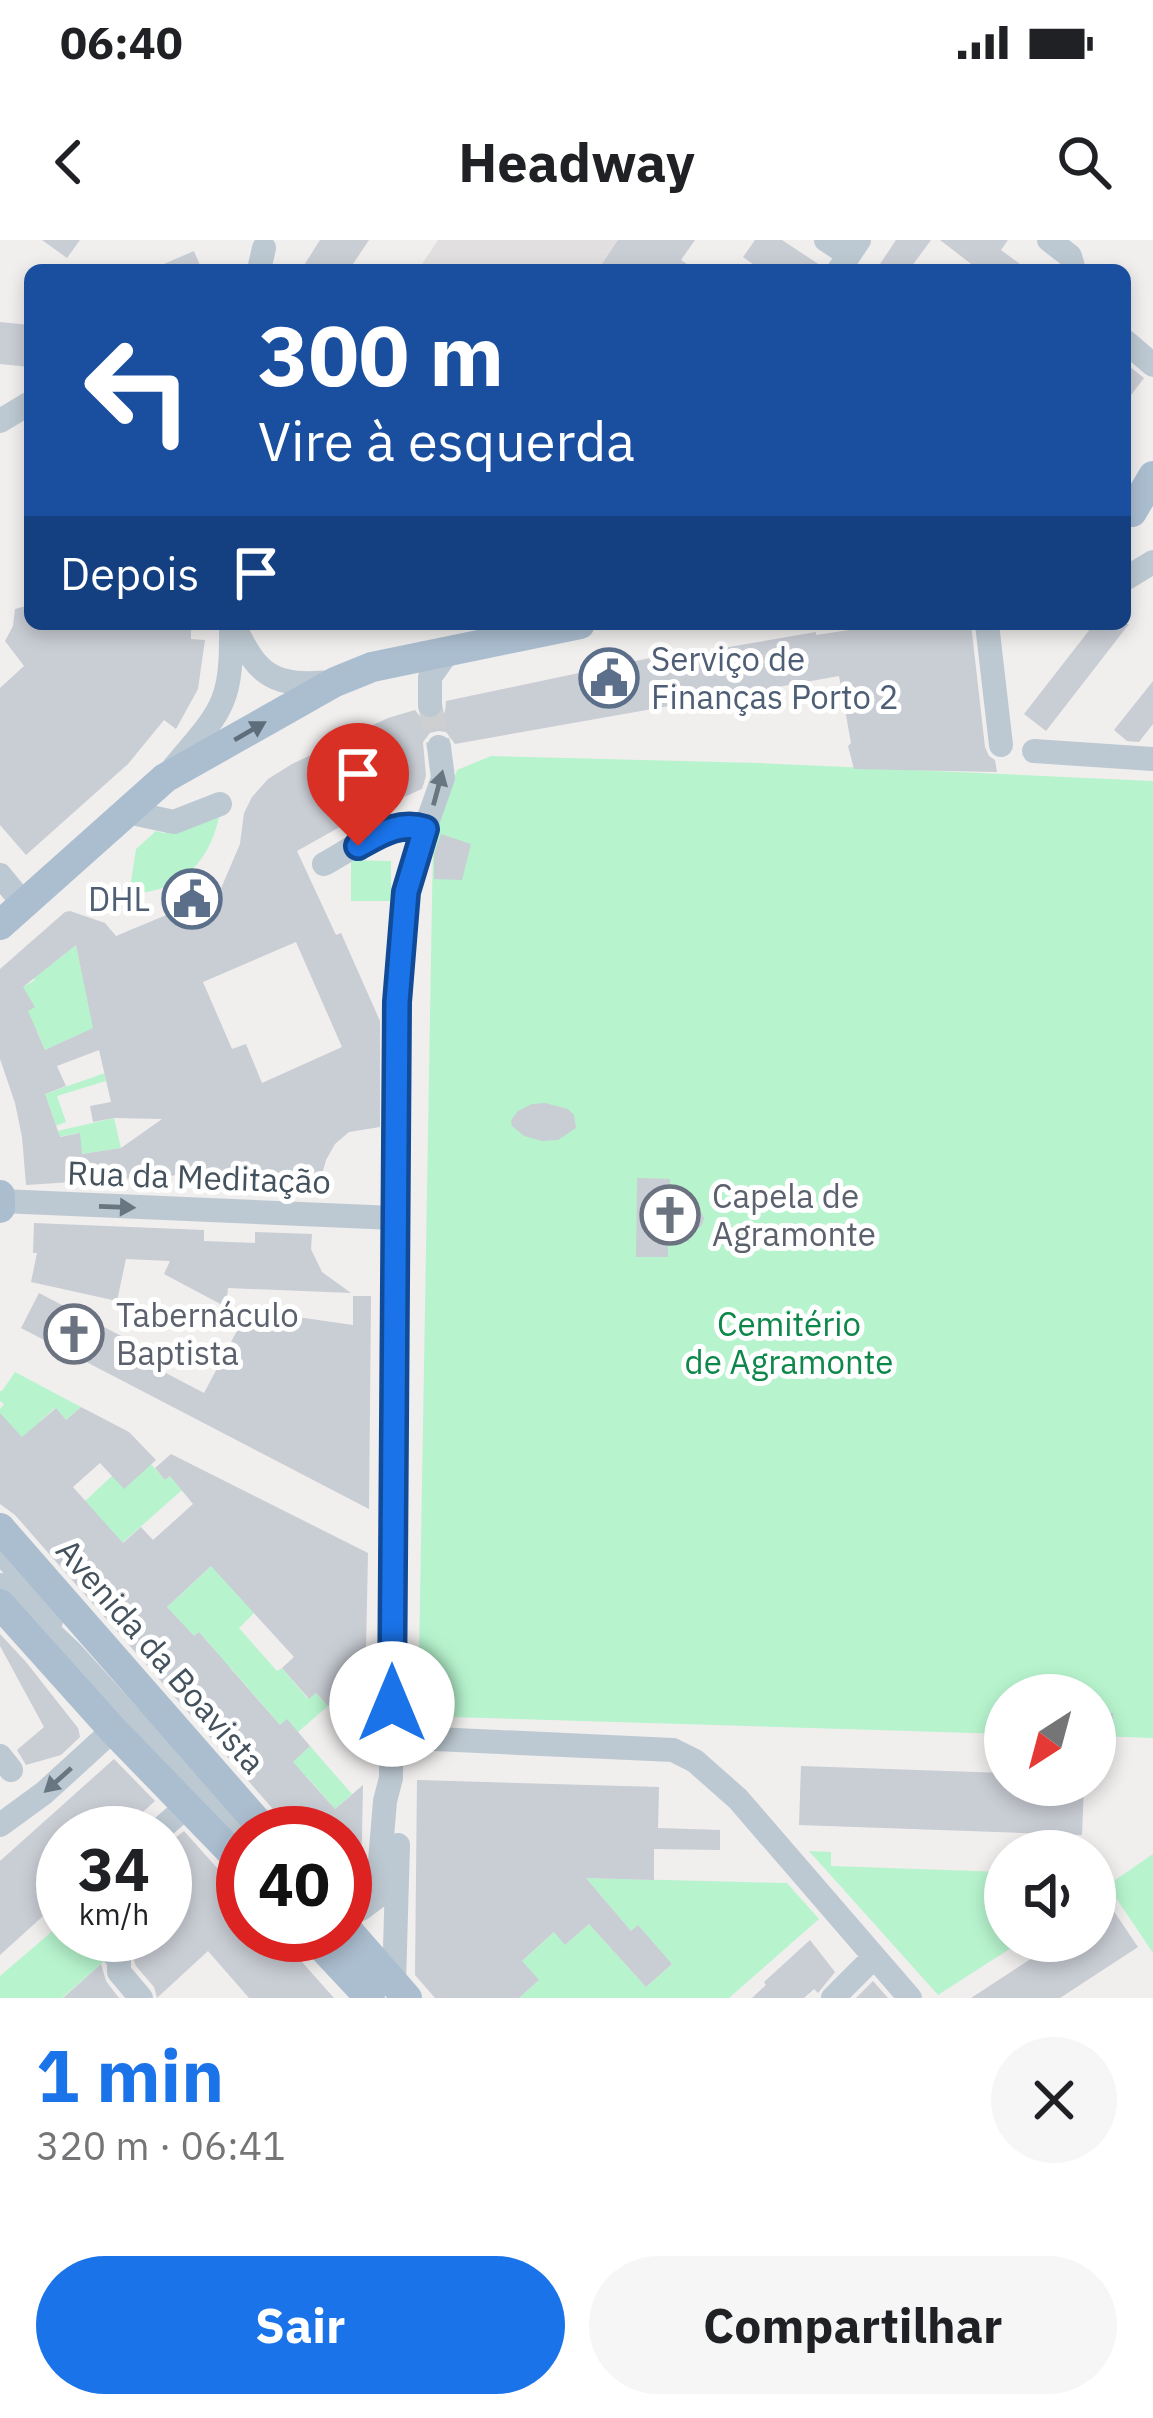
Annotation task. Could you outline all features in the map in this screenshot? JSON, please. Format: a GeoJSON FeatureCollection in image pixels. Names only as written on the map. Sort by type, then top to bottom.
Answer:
{"type":"FeatureCollection","features":[{"type":"Feature","properties":{"kind":"main road"},"geometry":{"type":"LineString","coordinates":[[1141,508],[1153,476]]}},
{"type":"Feature","properties":{"kind":"main road"},"geometry":{"type":"LineString","coordinates":[[0,925],[165,778],[335,682],[372,667],[549,630]]}},
{"type":"Feature","properties":{"kind":"main road","name":"Avenida da Boavista"},"geometry":{"type":"LineString","coordinates":[[0,1528],[242,1806]]}},
{"type":"Feature","properties":{"kind":"main road"},"geometry":{"type":"LineString","coordinates":[[0,1604],[187,1806]]}},
{"type":"Feature","properties":{"kind":"main road"},"geometry":{"type":"LineString","coordinates":[[192,1811],[216,1836]]}},
{"type":"Feature","properties":{"kind":"main road"},"geometry":{"type":"LineString","coordinates":[[345,1962],[383,1992]]}},
{"type":"Feature","properties":{"kind":"main road"},"geometry":{"type":"LineString","coordinates":[[365,1962],[383,1992]]}},
{"type":"Feature","properties":{"kind":"street"},"geometry":{"type":"LineString","coordinates":[[826,240],[849,255]]}},
{"type":"Feature","properties":{"kind":"street"},"geometry":{"type":"LineString","coordinates":[[1048,240],[1070,256],[1072,264]]}},
{"type":"Feature","properties":{"kind":"street"},"geometry":{"type":"LineString","coordinates":[[165,778],[226,700],[232,630]]}},
{"type":"Feature","properties":{"kind":"street"},"geometry":{"type":"LineString","coordinates":[[235,630],[249,658],[272,677],[299,685],[335,682]]}},
{"type":"Feature","properties":{"kind":"street"},"geometry":{"type":"LineString","coordinates":[[988,630],[1001,746]]}},
{"type":"Feature","properties":{"kind":"street"},"geometry":{"type":"LineString","coordinates":[[430,705],[430,677],[449,649]]}},
{"type":"Feature","properties":{"kind":"street"},"geometry":{"type":"LineString","coordinates":[[383,1992],[380,1884],[392,1737],[397,1002],[402,916],[410,871],[443,778],[439,747]]}},
{"type":"Feature","properties":{"kind":"street"},"geometry":{"type":"LineString","coordinates":[[1034,751],[1153,759]]}},
{"type":"Feature","properties":{"kind":"street"},"geometry":{"type":"LineString","coordinates":[[127,812],[174,822],[220,804]]}},
{"type":"Feature","properties":{"kind":"street"},"geometry":{"type":"LineString","coordinates":[[324,864],[391,829],[403,825],[425,829]]}},
{"type":"Feature","properties":{"kind":"street"},"geometry":{"type":"LineString","coordinates":[[0,875],[23,903]]}},
{"type":"Feature","properties":{"kind":"street","name":"Rua da Meditação"},"geometry":{"type":"LineString","coordinates":[[0,1201],[395,1218]]}},
{"type":"Feature","properties":{"kind":"street"},"geometry":{"type":"LineString","coordinates":[[0,1551],[216,1811]]}},
{"type":"Feature","properties":{"kind":"street"},"geometry":{"type":"LineString","coordinates":[[0,1585],[123,1687],[240,1806]]}},
{"type":"Feature","properties":{"kind":"street"},"geometry":{"type":"LineString","coordinates":[[0,1825],[44,1793],[113,1730]]}},
{"type":"Feature","properties":{"kind":"street"},"geometry":{"type":"LineString","coordinates":[[392,1737],[673,1750],[695,1761],[738,1799],[910,1998]]}},
{"type":"Feature","properties":{"kind":"street"},"geometry":{"type":"LineString","coordinates":[[383,1992],[399,1802],[391,1778]]}},
{"type":"Feature","properties":{"kind":"street"},"geometry":{"type":"LineString","coordinates":[[372,1903],[380,1884]]}},
{"type":"Feature","properties":{"kind":"street"},"geometry":{"type":"LineString","coordinates":[[832,1998],[874,1958]]}},
{"type":"Feature","properties":{"kind":"street"},"geometry":{"type":"LineString","coordinates":[[119,1962],[119,1972],[141,1998]]}},
{"type":"Feature","properties":{"kind":"street"},"geometry":{"type":"LineString","coordinates":[[354,1962],[383,1992]]}},
{"type":"Feature","properties":{"kind":"shaded area"},"geometry":{"type":"Polygon","coordinates":[[[438,240],[652,240],[686,264],[422,264],[438,240]]]}},
{"type":"Feature","properties":{"kind":"green space","name":"Cemitério de Agramonte"},"geometry":{"type":"Polygon","coordinates":[[[491,756],[1153,781],[1153,1738],[1116,1737],[1116,1674],[984,1674],[984,1733],[418,1716],[433,841],[457,770],[491,756]]]}},
{"type":"Feature","properties":{"kind":"green space"},"geometry":{"type":"Polygon","coordinates":[[[220,811],[210,845],[191,870],[164,887],[129,894],[136,849],[156,831],[164,833],[220,811]]]}},
{"type":"Feature","properties":{"kind":"green space"},"geometry":{"type":"Polygon","coordinates":[[[351,860],[391,861],[391,901],[351,901],[351,860]]]}},
{"type":"Feature","properties":{"kind":"green space"},"geometry":{"type":"Polygon","coordinates":[[[32,941],[52,964],[76,945],[94,1028],[45,1050],[37,1031],[19,1016],[23,987],[35,980],[26,969],[38,959],[26,946],[32,941]]]}},
{"type":"Feature","properties":{"kind":"green space"},"geometry":{"type":"Polygon","coordinates":[[[105,1073],[106,1081],[57,1096],[66,1122],[56,1126],[45,1094],[105,1073]]]}},
{"type":"Feature","properties":{"kind":"green space"},"geometry":{"type":"Polygon","coordinates":[[[114,1118],[121,1148],[82,1154],[79,1133],[54,1138],[53,1132],[114,1118]]]}},
{"type":"Feature","properties":{"kind":"green space"},"geometry":{"type":"Polygon","coordinates":[[[15,1372],[81,1407],[66,1420],[55,1408],[40,1421],[63,1448],[32,1448],[15,1430],[0,1424],[4,1404],[0,1391],[15,1372]]]}},
{"type":"Feature","properties":{"kind":"green space"},"geometry":{"type":"Polygon","coordinates":[[[151,1464],[182,1490],[120,1545],[85,1501],[112,1476],[151,1464]]]}},
{"type":"Feature","properties":{"kind":"green space"},"geometry":{"type":"Polygon","coordinates":[[[248,1532],[254,1613],[239,1628],[308,1699],[316,1693],[328,1706],[298,1732],[280,1725],[230,1667],[221,1673],[219,1655],[199,1632],[191,1639],[167,1607],[248,1532]]]}},
{"type":"Feature","properties":{"kind":"green space"},"geometry":{"type":"Polygon","coordinates":[[[310,1746],[352,1794],[332,1806],[307,1777],[287,1767],[310,1746]]]}},
{"type":"Feature","properties":{"kind":"green space"},"geometry":{"type":"Polygon","coordinates":[[[809,1851],[831,1852],[831,1866],[984,1871],[984,1962],[989,1962],[938,1995],[809,1851]]]}},
{"type":"Feature","properties":{"kind":"green space"},"geometry":{"type":"Polygon","coordinates":[[[1153,1854],[1153,1953],[1116,1898],[1116,1879],[1153,1854]]]}},
{"type":"Feature","properties":{"kind":"green space"},"geometry":{"type":"Polygon","coordinates":[[[586,1878],[787,1883],[819,1919],[729,1998],[519,1998],[538,1981],[499,1982],[554,1932],[566,1944],[589,1924],[646,1987],[672,1964],[638,1926],[631,1931],[586,1878]]]}},
{"type":"Feature","properties":{"kind":"green space"},"geometry":{"type":"Polygon","coordinates":[[[36,1945],[36,1962],[103,1962],[62,1998],[0,1998],[0,1976],[36,1945]]]}},
{"type":"Feature","properties":{"kind":"building"},"geometry":{"type":"Polygon","coordinates":[[[42,240],[80,240],[67,258],[42,240]]]}},
{"type":"Feature","properties":{"kind":"building"},"geometry":{"type":"Polygon","coordinates":[[[320,240],[369,240],[353,264],[305,264],[320,240]]]}},
{"type":"Feature","properties":{"kind":"building"},"geometry":{"type":"Polygon","coordinates":[[[618,240],[695,240],[681,260],[687,264],[602,264],[618,240]]]}},
{"type":"Feature","properties":{"kind":"building"},"geometry":{"type":"Polygon","coordinates":[[[755,240],[782,240],[818,264],[753,264],[743,257],[755,240]]]}},
{"type":"Feature","properties":{"kind":"building"},"geometry":{"type":"Polygon","coordinates":[[[896,240],[931,240],[913,264],[880,264],[896,240]]]}},
{"type":"Feature","properties":{"kind":"building"},"geometry":{"type":"Polygon","coordinates":[[[940,240],[1008,240],[1001,250],[1020,264],[971,264],[940,240]]]}},
{"type":"Feature","properties":{"kind":"building"},"geometry":{"type":"Polygon","coordinates":[[[194,251],[199,264],[164,264],[194,251]]]}},
{"type":"Feature","properties":{"kind":"building"},"geometry":{"type":"Polygon","coordinates":[[[0,322],[24,324],[24,366],[0,364],[0,322]]]}},
{"type":"Feature","properties":{"kind":"building"},"geometry":{"type":"Polygon","coordinates":[[[1131,368],[1144,378],[1131,395],[1131,368]]]}},
{"type":"Feature","properties":{"kind":"building"},"geometry":{"type":"Polygon","coordinates":[[[24,607],[24,630],[191,630],[191,639],[205,640],[198,689],[176,729],[164,720],[128,764],[26,855],[0,825],[0,688],[24,666],[5,641],[15,609],[24,607]]]}},
{"type":"Feature","properties":{"kind":"building"},"geometry":{"type":"Polygon","coordinates":[[[972,630],[985,747],[997,772],[854,769],[839,676],[455,744],[446,732],[430,733],[423,742],[426,776],[422,789],[297,851],[380,1021],[380,1127],[349,1132],[335,1144],[321,1178],[181,1175],[26,1185],[15,1103],[0,1059],[0,969],[65,912],[105,923],[116,936],[219,893],[240,844],[244,813],[268,779],[388,718],[415,710],[423,720],[437,720],[445,712],[446,701],[664,655],[816,632],[972,630]],[[296,942],[203,982],[232,1049],[246,1044],[262,1083],[342,1047],[296,942]],[[76,945],[23,987],[35,1007],[28,1011],[45,1050],[93,1028],[76,945]],[[99,1050],[57,1066],[66,1086],[45,1094],[60,1137],[80,1133],[82,1154],[121,1148],[162,1119],[93,1122],[90,1106],[111,1102],[99,1050]]]}},
{"type":"Feature","properties":{"kind":"building"},"geometry":{"type":"Polygon","coordinates":[[[1089,630],[1124,630],[1046,731],[1024,714],[1089,630]]]}},
{"type":"Feature","properties":{"kind":"building"},"geometry":{"type":"Polygon","coordinates":[[[1153,681],[1153,724],[1139,742],[1127,741],[1114,730],[1153,681]]]}},
{"type":"Feature","properties":{"kind":"building"},"geometry":{"type":"Polygon","coordinates":[[[441,834],[471,844],[462,880],[434,879],[434,854],[441,834]]]}},
{"type":"Feature","properties":{"kind":"building"},"geometry":{"type":"Polygon","coordinates":[[[545,1103],[568,1109],[576,1128],[558,1140],[542,1141],[512,1126],[518,1111],[545,1103]]]}},
{"type":"Feature","properties":{"kind":"building","name":"Capela de Agramonte"},"geometry":{"type":"Polygon","coordinates":[[[637,1178],[670,1179],[670,1198],[687,1198],[704,1218],[689,1241],[668,1240],[668,1257],[636,1257],[637,1178]]]}},
{"type":"Feature","properties":{"kind":"building"},"geometry":{"type":"Polygon","coordinates":[[[34,1223],[204,1230],[204,1241],[255,1243],[255,1232],[312,1234],[311,1249],[322,1272],[351,1293],[228,1288],[226,1307],[164,1274],[170,1261],[126,1259],[117,1301],[31,1282],[37,1253],[33,1253],[34,1223]]]}},
{"type":"Feature","properties":{"kind":"building"},"geometry":{"type":"Polygon","coordinates":[[[39,1293],[127,1339],[122,1350],[204,1393],[248,1310],[353,1325],[353,1296],[371,1296],[369,1509],[21,1328],[39,1293]]]}},
{"type":"Feature","properties":{"kind":"building"},"geometry":{"type":"Polygon","coordinates":[[[81,1407],[129,1432],[156,1460],[124,1489],[100,1463],[73,1487],[123,1543],[141,1527],[153,1540],[193,1504],[170,1476],[165,1480],[155,1468],[171,1454],[368,1553],[366,1649],[345,1668],[356,1680],[328,1706],[316,1693],[309,1699],[282,1668],[294,1657],[211,1566],[167,1607],[194,1636],[199,1632],[280,1725],[287,1719],[310,1746],[293,1762],[332,1806],[270,1806],[15,1515],[0,1504],[0,1413],[22,1437],[56,1408],[66,1420],[81,1407]]]}},
{"type":"Feature","properties":{"kind":"building"},"geometry":{"type":"Polygon","coordinates":[[[0,1634],[78,1728],[80,1737],[61,1755],[26,1765],[17,1750],[44,1727],[0,1646],[0,1634]]]}},
{"type":"Feature","properties":{"kind":"building"},"geometry":{"type":"Polygon","coordinates":[[[114,1759],[155,1801],[150,1806],[61,1806],[114,1759]]]}},
{"type":"Feature","properties":{"kind":"building"},"geometry":{"type":"Polygon","coordinates":[[[801,1766],[984,1772],[984,1806],[1083,1806],[1082,1830],[799,1825],[801,1766]]]}},
{"type":"Feature","properties":{"kind":"building"},"geometry":{"type":"Polygon","coordinates":[[[417,1780],[659,1787],[658,1828],[720,1830],[720,1850],[654,1849],[654,1880],[586,1878],[631,1931],[638,1925],[672,1964],[646,1987],[589,1924],[565,1945],[554,1932],[522,1961],[539,1980],[519,1998],[435,1998],[415,1975],[417,1780]]]}},
{"type":"Feature","properties":{"kind":"building"},"geometry":{"type":"Polygon","coordinates":[[[363,1785],[363,1806],[338,1806],[363,1785]]]}},
{"type":"Feature","properties":{"kind":"building"},"geometry":{"type":"Polygon","coordinates":[[[36,1829],[36,1922],[0,1955],[0,1861],[36,1829]]]}},
{"type":"Feature","properties":{"kind":"building"},"geometry":{"type":"Polygon","coordinates":[[[192,1840],[216,1867],[216,1960],[208,1951],[157,1998],[135,1962],[192,1962],[192,1840]]]}},
{"type":"Feature","properties":{"kind":"building"},"geometry":{"type":"Polygon","coordinates":[[[1116,1914],[1138,1947],[1116,1961],[1116,1914]]]}},
{"type":"Feature","properties":{"kind":"building"},"geometry":{"type":"Polygon","coordinates":[[[810,1940],[835,1972],[818,1993],[814,1989],[804,1998],[752,1998],[764,1982],[810,1940]]]}},
{"type":"Feature","properties":{"kind":"building"},"geometry":{"type":"Polygon","coordinates":[[[218,1962],[302,1962],[334,1998],[249,1998],[218,1962]]]}},
{"type":"Feature","properties":{"kind":"building"},"geometry":{"type":"Polygon","coordinates":[[[1026,1962],[1115,1962],[1060,1998],[971,1998],[1026,1962]]]}},
{"type":"Feature","properties":{"kind":"building"},"geometry":{"type":"Polygon","coordinates":[[[101,1964],[119,1998],[63,1998],[101,1964]]]}},
{"type":"Feature","properties":{"kind":"building"},"geometry":{"type":"Polygon","coordinates":[[[873,1981],[888,1998],[856,1998],[873,1981]]]}},
{"type":"Feature","properties":{"kind":"tunnel"},"geometry":{"type":"LineString","coordinates":[[430,705],[439,747]]}},
{"type":"Feature","properties":{"kind":"place","name":"Serviço de Finanças Porto 2"},"geometry":{"type":"Point","coordinates":[609,678]}},
{"type":"Feature","properties":{"kind":"place","name":"DHL"},"geometry":{"type":"Point","coordinates":[192,899]}},
{"type":"Feature","properties":{"kind":"place","name":"Capela de Agramonte"},"geometry":{"type":"Point","coordinates":[670,1215]}},
{"type":"Feature","properties":{"kind":"place","name":"Tabernáculo Baptista"},"geometry":{"type":"Point","coordinates":[74,1334]}},
{"type":"Feature","properties":{"kind":"route"},"geometry":{"type":"LineString","coordinates":[[358,846],[403,825],[425,829],[410,871],[402,916],[397,1002],[392,1704]]}}]}
